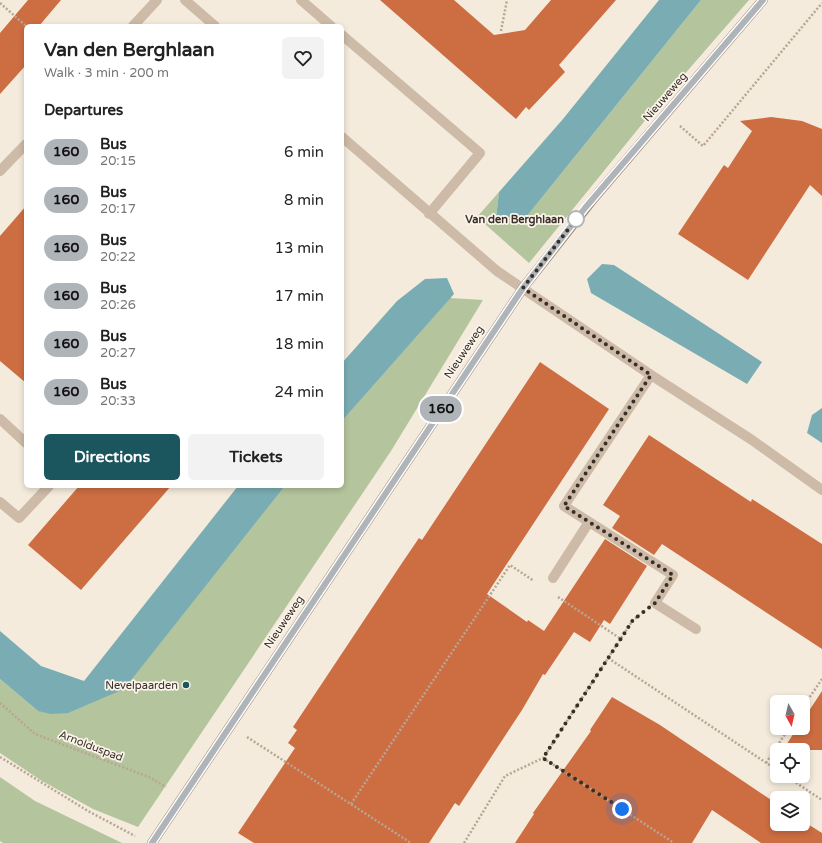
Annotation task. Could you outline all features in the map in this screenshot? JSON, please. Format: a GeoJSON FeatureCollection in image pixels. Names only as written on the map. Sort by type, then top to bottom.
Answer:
{"type":"FeatureCollection","features":[{"type":"Feature","properties":{"kind":"street"},"geometry":{"type":"LineString","coordinates":[[135,24],[157,0]]}},
{"type":"Feature","properties":{"kind":"street"},"geometry":{"type":"LineString","coordinates":[[185,0],[213,24]]}},
{"type":"Feature","properties":{"kind":"street"},"geometry":{"type":"LineString","coordinates":[[301,0],[329,24]]}},
{"type":"Feature","properties":{"kind":"street","name":"Nieuweweg"},"geometry":{"type":"LineString","coordinates":[[152,843],[523,288],[576,218],[763,0]]}},
{"type":"Feature","properties":{"kind":"street"},"geometry":{"type":"LineString","coordinates":[[344,37],[480,153],[429,214]]}},
{"type":"Feature","properties":{"kind":"street"},"geometry":{"type":"LineString","coordinates":[[344,139],[429,214],[497,271],[651,375],[752,440],[822,490]]}},
{"type":"Feature","properties":{"kind":"street"},"geometry":{"type":"LineString","coordinates":[[0,171],[24,146]]}},
{"type":"Feature","properties":{"kind":"street"},"geometry":{"type":"LineString","coordinates":[[651,375],[564,506],[673,575],[655,603],[696,629]]}},
{"type":"Feature","properties":{"kind":"street"},"geometry":{"type":"LineString","coordinates":[[0,419],[24,441]]}},
{"type":"Feature","properties":{"kind":"street"},"geometry":{"type":"LineString","coordinates":[[0,502],[19,518],[47,488]]}},
{"type":"Feature","properties":{"kind":"street"},"geometry":{"type":"LineString","coordinates":[[552,578],[589,522]]}},
{"type":"Feature","properties":{"kind":"path"},"geometry":{"type":"LineString","coordinates":[[501,31],[507,0]]}},
{"type":"Feature","properties":{"kind":"path"},"geometry":{"type":"LineString","coordinates":[[0,3],[24,24]]}},
{"type":"Feature","properties":{"kind":"path"},"geometry":{"type":"LineString","coordinates":[[665,114],[703,146],[822,3]]}},
{"type":"Feature","properties":{"kind":"path"},"geometry":{"type":"LineString","coordinates":[[351,804],[510,565],[539,585]]}},
{"type":"Feature","properties":{"kind":"path"},"geometry":{"type":"LineString","coordinates":[[551,593],[621,638]]}},
{"type":"Feature","properties":{"kind":"path"},"geometry":{"type":"LineString","coordinates":[[464,843],[505,776],[543,758],[633,620],[655,603]]}},
{"type":"Feature","properties":{"kind":"path"},"geometry":{"type":"LineString","coordinates":[[608,658],[770,766]]}},
{"type":"Feature","properties":{"kind":"path"},"geometry":{"type":"LineString","coordinates":[[810,697],[822,679]]}},
{"type":"Feature","properties":{"kind":"path","name":"Arnolduspad"},"geometry":{"type":"LineString","coordinates":[[0,703],[35,734],[149,777],[183,797]]}},
{"type":"Feature","properties":{"kind":"path"},"geometry":{"type":"LineString","coordinates":[[230,726],[411,843]]}},
{"type":"Feature","properties":{"kind":"path"},"geometry":{"type":"LineString","coordinates":[[766,763],[784,735]]}},
{"type":"Feature","properties":{"kind":"path"},"geometry":{"type":"LineString","coordinates":[[0,757],[88,811],[136,836]]}},
{"type":"Feature","properties":{"kind":"path"},"geometry":{"type":"LineString","coordinates":[[543,758],[674,843]]}},
{"type":"Feature","properties":{"kind":"path"},"geometry":{"type":"LineString","coordinates":[[796,783],[822,800]]}},
{"type":"Feature","properties":{"kind":"green space"},"geometry":{"type":"Polygon","coordinates":[[[701,0],[749,0],[656,107],[529,263],[477,217],[499,192],[496,218],[527,216],[701,0]]]}},
{"type":"Feature","properties":{"kind":"green space"},"geometry":{"type":"Polygon","coordinates":[[[450,298],[483,300],[391,451],[138,827],[93,809],[42,781],[0,753],[0,679],[38,711],[124,688],[283,488],[344,488],[344,419],[450,298]]]}},
{"type":"Feature","properties":{"kind":"green space"},"geometry":{"type":"Polygon","coordinates":[[[0,777],[35,801],[122,843],[3,843],[0,841],[0,777]]]}},
{"type":"Feature","properties":{"kind":"water"},"geometry":{"type":"Polygon","coordinates":[[[659,0],[701,0],[527,216],[496,218],[499,192],[563,119],[659,0]]]}},
{"type":"Feature","properties":{"kind":"water"},"geometry":{"type":"Polygon","coordinates":[[[602,264],[614,265],[762,362],[747,384],[591,293],[587,279],[602,264]]]}},
{"type":"Feature","properties":{"kind":"water"},"geometry":{"type":"Polygon","coordinates":[[[447,278],[454,294],[344,419],[344,361],[397,301],[425,279],[447,278]]]}},
{"type":"Feature","properties":{"kind":"water"},"geometry":{"type":"Polygon","coordinates":[[[822,408],[822,443],[807,433],[812,415],[822,408]]]}},
{"type":"Feature","properties":{"kind":"water"},"geometry":{"type":"Polygon","coordinates":[[[236,488],[283,488],[124,689],[68,713],[51,714],[38,711],[0,679],[0,631],[41,666],[84,681],[236,488]]]}},
{"type":"Feature","properties":{"kind":"building"},"geometry":{"type":"Polygon","coordinates":[[[28,0],[61,0],[41,24],[24,24],[24,67],[0,94],[0,33],[28,0]]]}},
{"type":"Feature","properties":{"kind":"building"},"geometry":{"type":"Polygon","coordinates":[[[380,0],[454,0],[494,35],[525,30],[551,0],[616,0],[559,65],[565,72],[529,110],[526,107],[516,119],[380,0]]]}},
{"type":"Feature","properties":{"kind":"building"},"geometry":{"type":"Polygon","coordinates":[[[771,117],[802,121],[822,129],[822,196],[810,185],[748,280],[678,234],[724,165],[728,168],[752,131],[740,121],[771,117]]]}},
{"type":"Feature","properties":{"kind":"building"},"geometry":{"type":"Polygon","coordinates":[[[24,208],[24,381],[0,361],[0,236],[24,208]]]}},
{"type":"Feature","properties":{"kind":"building"},"geometry":{"type":"Polygon","coordinates":[[[540,362],[609,409],[487,594],[527,622],[528,620],[544,631],[605,539],[647,566],[610,624],[604,620],[590,642],[574,632],[545,675],[543,674],[522,710],[459,806],[455,803],[429,843],[254,843],[238,833],[295,748],[288,743],[297,730],[293,727],[419,538],[422,540],[540,362]]]}},
{"type":"Feature","properties":{"kind":"building"},"geometry":{"type":"Polygon","coordinates":[[[649,435],[751,502],[752,499],[822,544],[822,649],[662,544],[654,555],[612,528],[620,516],[603,505],[649,435]]]}},
{"type":"Feature","properties":{"kind":"building"},"geometry":{"type":"Polygon","coordinates":[[[77,488],[169,488],[81,590],[28,545],[77,488]]]}},
{"type":"Feature","properties":{"kind":"building"},"geometry":{"type":"Polygon","coordinates":[[[822,691],[822,750],[810,750],[810,743],[787,743],[793,735],[810,735],[810,709],[822,691]]]}},
{"type":"Feature","properties":{"kind":"building"},"geometry":{"type":"Polygon","coordinates":[[[612,697],[660,725],[770,799],[770,831],[810,831],[810,825],[822,833],[822,843],[761,843],[712,810],[692,843],[515,843],[534,814],[533,813],[591,731],[590,730],[612,697]]]}},
{"type":"Feature","properties":{"kind":"bus line","name":"160"},"geometry":{"type":"LineString","coordinates":[[152,843],[489,336],[523,288],[576,218],[763,0]]}},
{"type":"Feature","properties":{"kind":"place","name":"Van den Berghlaan"},"geometry":{"type":"Point","coordinates":[576,219]}},
{"type":"Feature","properties":{"kind":"place","name":"Nevelpaarden"},"geometry":{"type":"Point","coordinates":[186,685]}},
{"type":"Feature","properties":{"kind":"route"},"geometry":{"type":"LineString","coordinates":[[576,219],[523,288],[651,375],[564,506],[673,575],[655,603],[633,620],[543,758],[622,809]]}}]}
